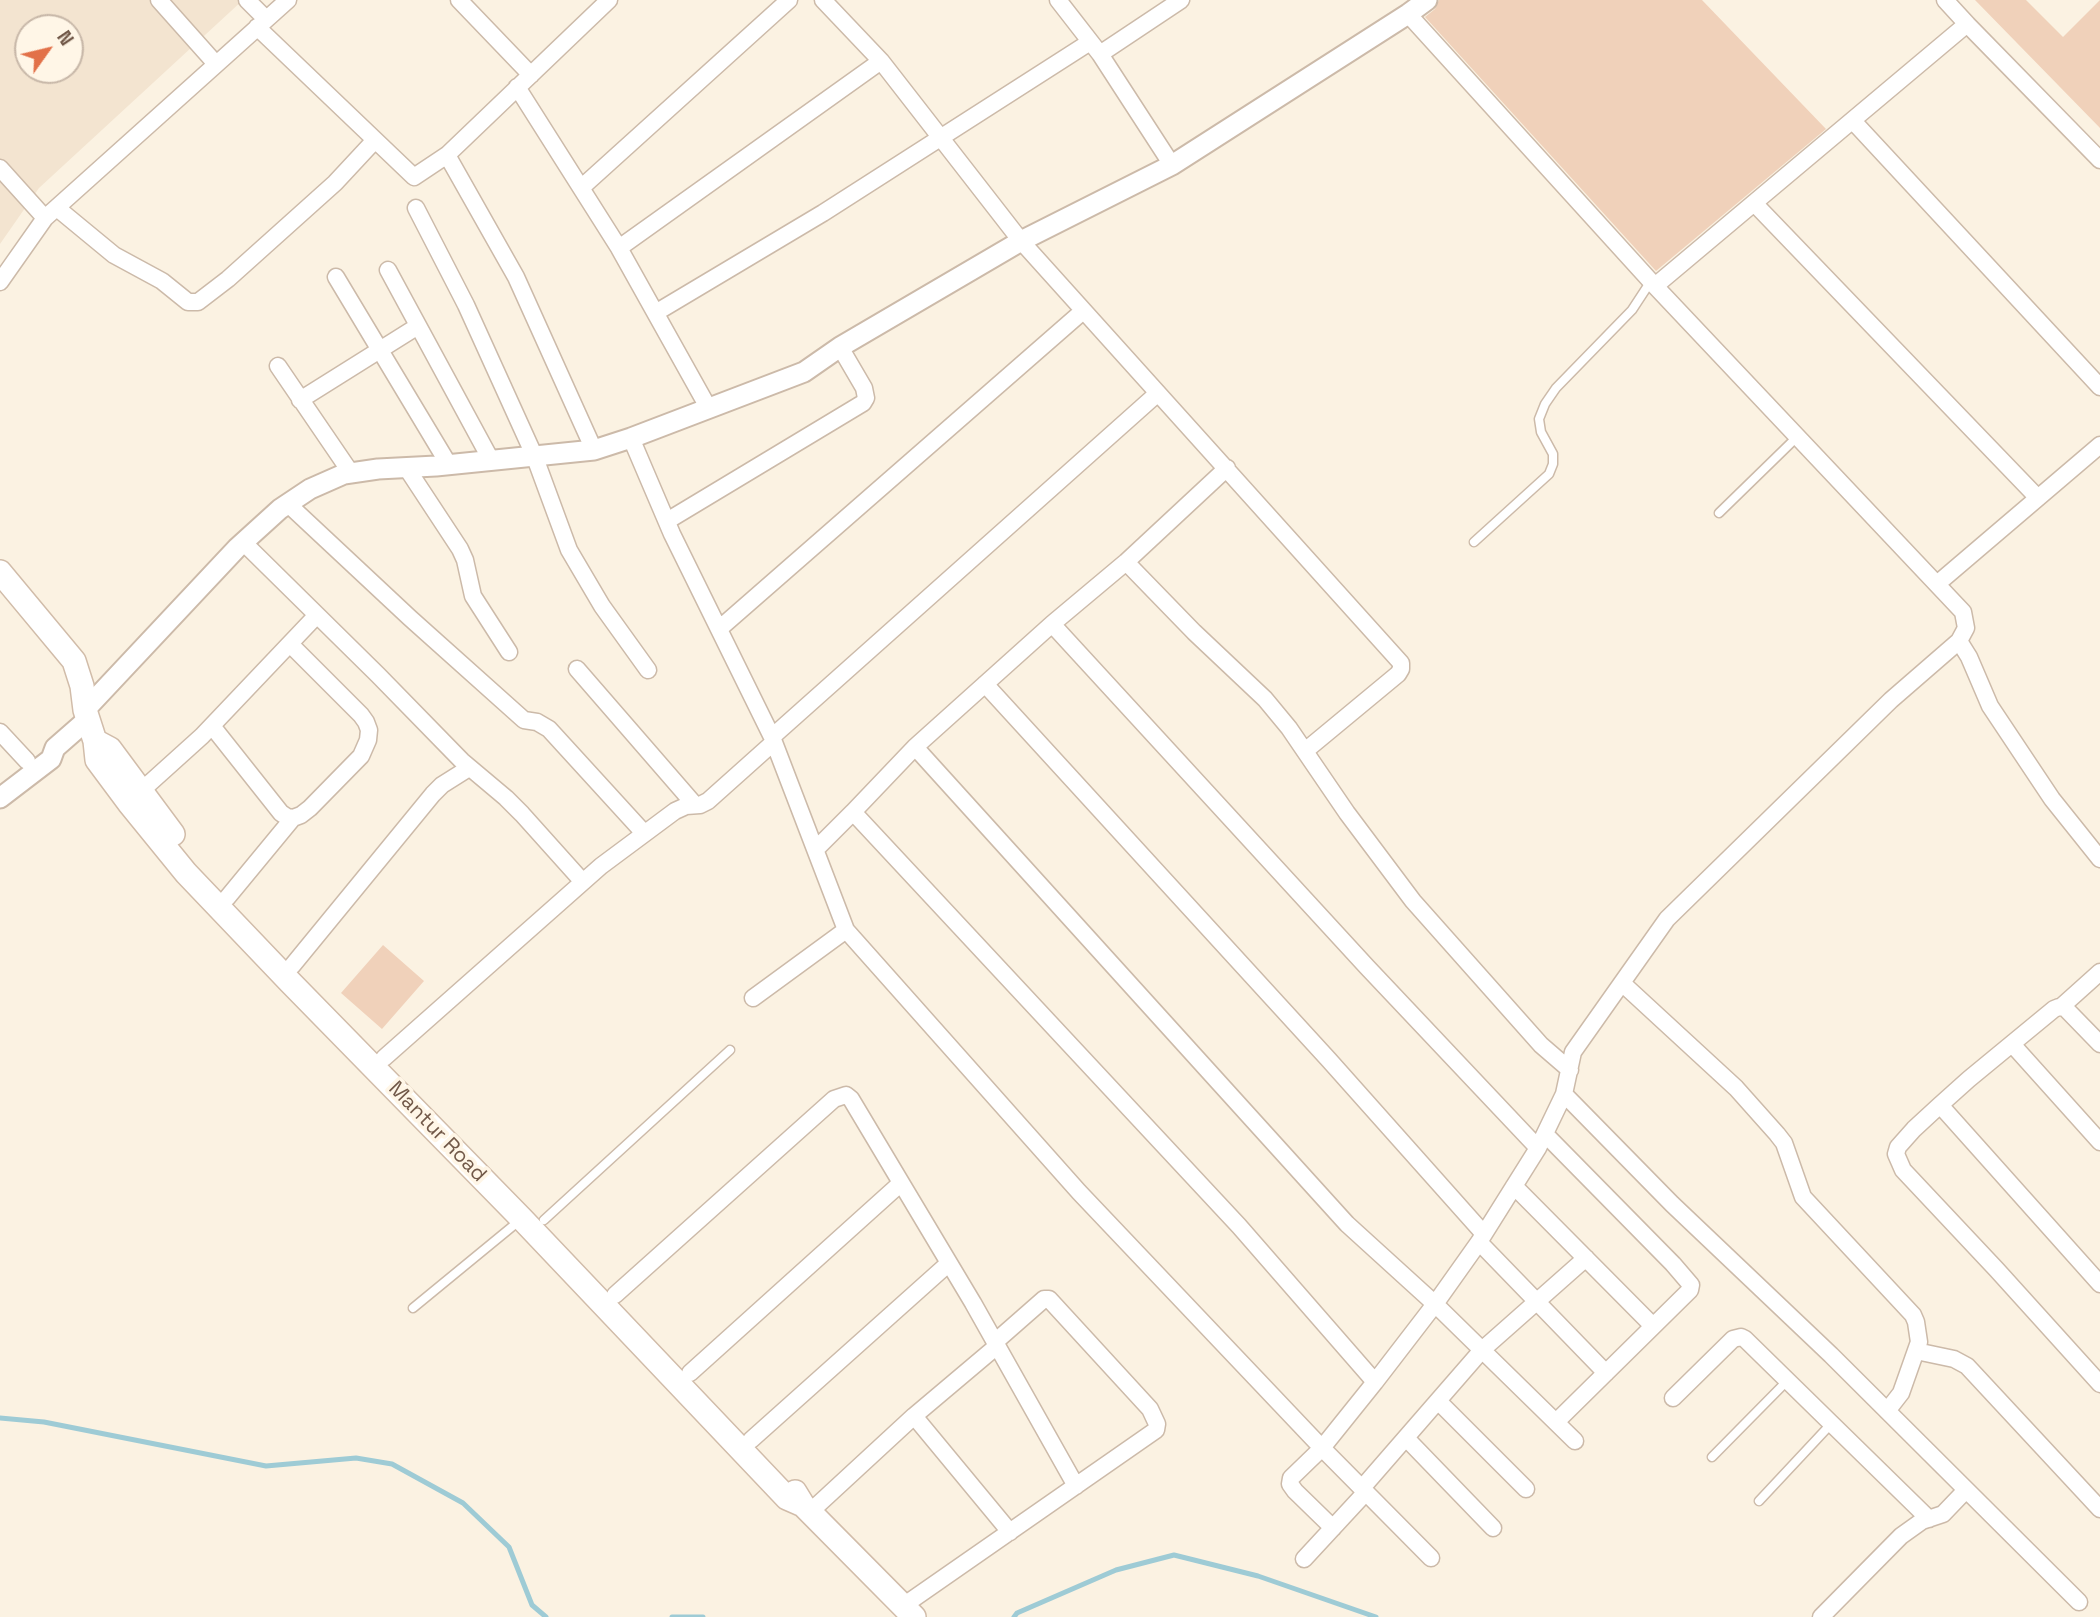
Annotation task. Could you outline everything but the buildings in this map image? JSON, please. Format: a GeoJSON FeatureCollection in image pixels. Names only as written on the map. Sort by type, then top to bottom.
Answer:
{"type":"FeatureCollection","features":[{"type":"Feature","properties":{"kind":"main road","name":"Mantur Road"},"geometry":{"type":"LineString","coordinates":[[0,572],[74,661],[82,686],[97,760],[186,873],[273,965],[533,1219],[615,1295],[751,1440],[806,1509],[909,1611]]}},
{"type":"Feature","properties":{"kind":"main road","name":"Mantur Road"},"geometry":{"type":"LineString","coordinates":[[89,724],[227,898],[384,1058],[787,1498],[806,1509]]}},
{"type":"Feature","properties":{"kind":"street"},"geometry":{"type":"LineString","coordinates":[[159,0],[216,64]]}},
{"type":"Feature","properties":{"kind":"street"},"geometry":{"type":"LineString","coordinates":[[247,0],[261,23],[414,177],[447,156],[608,0]]}},
{"type":"Feature","properties":{"kind":"street"},"geometry":{"type":"LineString","coordinates":[[0,282],[51,213],[288,0]]}},
{"type":"Feature","properties":{"kind":"street"},"geometry":{"type":"LineString","coordinates":[[459,0],[531,75]]}},
{"type":"Feature","properties":{"kind":"street"},"geometry":{"type":"LineString","coordinates":[[581,187],[789,0]]}},
{"type":"Feature","properties":{"kind":"street"},"geometry":{"type":"LineString","coordinates":[[823,0],[881,61],[1021,241],[1401,663],[1398,674],[1305,751]]}},
{"type":"Feature","properties":{"kind":"street"},"geometry":{"type":"LineString","coordinates":[[1058,0],[1095,48],[1172,165]]}},
{"type":"Feature","properties":{"kind":"street"},"geometry":{"type":"LineString","coordinates":[[657,312],[823,213],[941,138],[1181,0]]}},
{"type":"Feature","properties":{"kind":"street"},"geometry":{"type":"LineString","coordinates":[[0,781],[43,750],[55,748],[89,724],[243,542],[310,489],[344,474],[378,469],[449,465],[594,450],[804,372],[840,347],[1021,241],[1172,165],[1427,0]]}},
{"type":"Feature","properties":{"kind":"street"},"geometry":{"type":"LineString","coordinates":[[1945,0],[2100,160]]}},
{"type":"Feature","properties":{"kind":"street"},"geometry":{"type":"LineString","coordinates":[[1334,1528],[1295,1491],[1290,1484],[1291,1478],[1322,1448],[1435,1304],[1481,1238],[1542,1141],[1564,1094],[1573,1052],[1667,919],[1891,700],[1959,641],[1966,628],[1963,612],[1653,284],[1408,14]]}},
{"type":"Feature","properties":{"kind":"street"},"geometry":{"type":"LineString","coordinates":[[1653,284],[1967,24]]}},
{"type":"Feature","properties":{"kind":"street"},"geometry":{"type":"LineString","coordinates":[[620,248],[881,61]]}},
{"type":"Feature","properties":{"kind":"street"},"geometry":{"type":"LineString","coordinates":[[517,88],[620,248],[709,409]]}},
{"type":"Feature","properties":{"kind":"street"},"geometry":{"type":"LineString","coordinates":[[1853,121],[2100,387]]}},
{"type":"Feature","properties":{"kind":"street"},"geometry":{"type":"LineString","coordinates":[[0,168],[51,213],[114,255],[162,281],[188,302],[198,302],[228,279],[335,183],[375,140]]}},
{"type":"Feature","properties":{"kind":"street"},"geometry":{"type":"LineString","coordinates":[[447,156],[516,277],[594,450]]}},
{"type":"Feature","properties":{"kind":"street"},"geometry":{"type":"LineString","coordinates":[[1754,203],[2038,498]]}},
{"type":"Feature","properties":{"kind":"street"},"geometry":{"type":"LineString","coordinates":[[416,208],[466,305],[534,455],[569,550],[602,606],[648,670]]}},
{"type":"Feature","properties":{"kind":"street"},"geometry":{"type":"LineString","coordinates":[[388,270],[491,460]]}},
{"type":"Feature","properties":{"kind":"street"},"geometry":{"type":"LineString","coordinates":[[336,277],[449,465]]}},
{"type":"Feature","properties":{"kind":"street"},"geometry":{"type":"LineString","coordinates":[[719,629],[1083,311]]}},
{"type":"Feature","properties":{"kind":"street"},"geometry":{"type":"LineString","coordinates":[[300,400],[418,326]]}},
{"type":"Feature","properties":{"kind":"street"},"geometry":{"type":"LineString","coordinates":[[667,521],[863,403],[866,398],[864,388],[840,347]]}},
{"type":"Feature","properties":{"kind":"street"},"geometry":{"type":"LineString","coordinates":[[278,366],[351,473]]}},
{"type":"Feature","properties":{"kind":"street"},"geometry":{"type":"LineString","coordinates":[[384,1058],[583,882],[644,833],[675,811],[708,801],[1158,393]]}},
{"type":"Feature","properties":{"kind":"street"},"geometry":{"type":"LineString","coordinates":[[631,438],[667,521],[773,740],[846,930],[1079,1192],[1322,1448],[1432,1558]]}},
{"type":"Feature","properties":{"kind":"street"},"geometry":{"type":"LineString","coordinates":[[1937,584],[2100,445]]}},
{"type":"Feature","properties":{"kind":"street"},"geometry":{"type":"LineString","coordinates":[[406,467],[460,549],[473,596],[509,652]]}},
{"type":"Feature","properties":{"kind":"street"},"geometry":{"type":"LineString","coordinates":[[817,849],[915,747],[1052,624],[1126,562],[1227,468]]}},
{"type":"Feature","properties":{"kind":"street"},"geometry":{"type":"LineString","coordinates":[[288,504],[524,720],[537,722],[549,729],[644,833]]}},
{"type":"Feature","properties":{"kind":"street"},"geometry":{"type":"LineString","coordinates":[[243,542],[469,768],[506,797],[583,882]]}},
{"type":"Feature","properties":{"kind":"street"},"geometry":{"type":"LineString","coordinates":[[1126,562],[1194,632],[1265,699],[1289,728],[1347,813],[1413,901],[1541,1045],[1570,1070]]}},
{"type":"Feature","properties":{"kind":"street"},"geometry":{"type":"LineString","coordinates":[[141,791],[212,726],[317,615]]}},
{"type":"Feature","properties":{"kind":"street"},"geometry":{"type":"LineString","coordinates":[[1052,624],[1358,957],[1691,1285],[1690,1290],[1556,1422]]}},
{"type":"Feature","properties":{"kind":"street"},"geometry":{"type":"LineString","coordinates":[[1959,641],[1969,657],[1990,706],[2052,799],[2100,859]]}},
{"type":"Feature","properties":{"kind":"street"},"geometry":{"type":"LineString","coordinates":[[227,898],[293,818],[310,808],[361,756],[368,740],[369,730],[361,715],[290,644]]}},
{"type":"Feature","properties":{"kind":"street"},"geometry":{"type":"LineString","coordinates":[[577,669],[695,805]]}},
{"type":"Feature","properties":{"kind":"street"},"geometry":{"type":"LineString","coordinates":[[985,684],[1329,1060],[1537,1303],[1606,1373]]}},
{"type":"Feature","properties":{"kind":"street"},"geometry":{"type":"LineString","coordinates":[[212,726],[281,813],[293,818]]}},
{"type":"Feature","properties":{"kind":"street"},"geometry":{"type":"LineString","coordinates":[[0,732],[27,761]]}},
{"type":"Feature","properties":{"kind":"street"},"geometry":{"type":"LineString","coordinates":[[915,747],[1347,1224],[1435,1304],[1575,1441]]}},
{"type":"Feature","properties":{"kind":"street"},"geometry":{"type":"LineString","coordinates":[[0,798],[51,759],[55,748]]}},
{"type":"Feature","properties":{"kind":"street"},"geometry":{"type":"LineString","coordinates":[[292,966],[433,794],[469,768]]}},
{"type":"Feature","properties":{"kind":"street"},"geometry":{"type":"LineString","coordinates":[[853,813],[1239,1226],[1374,1382]]}},
{"type":"Feature","properties":{"kind":"street"},"geometry":{"type":"LineString","coordinates":[[753,998],[846,930]]}},
{"type":"Feature","properties":{"kind":"street"},"geometry":{"type":"LineString","coordinates":[[2100,972],[1940,1105],[1914,1129],[1898,1147],[1896,1154],[1903,1170],[2100,1384]]}},
{"type":"Feature","properties":{"kind":"street"},"geometry":{"type":"LineString","coordinates":[[1622,983],[1736,1088],[1777,1134],[1784,1143],[1803,1197],[1913,1315],[1919,1333],[1916,1350],[1901,1393],[1887,1412]]}},
{"type":"Feature","properties":{"kind":"street"},"geometry":{"type":"LineString","coordinates":[[2061,1007],[2072,1014],[2100,1044]]}},
{"type":"Feature","properties":{"kind":"street"},"geometry":{"type":"LineString","coordinates":[[2012,1044],[2100,1142]]}},
{"type":"Feature","properties":{"kind":"street"},"geometry":{"type":"LineString","coordinates":[[1564,1094],[1672,1204],[1831,1355],[2080,1602]]}},
{"type":"Feature","properties":{"kind":"street"},"geometry":{"type":"LineString","coordinates":[[615,1295],[839,1096],[846,1095],[852,1099],[949,1263],[1076,1486]]}},
{"type":"Feature","properties":{"kind":"street"},"geometry":{"type":"LineString","coordinates":[[1940,1105],[2100,1284]]}},
{"type":"Feature","properties":{"kind":"street"},"geometry":{"type":"LineString","coordinates":[[691,1373],[901,1183]]}},
{"type":"Feature","properties":{"kind":"street"},"geometry":{"type":"LineString","coordinates":[[1514,1186],[1653,1326]]}},
{"type":"Feature","properties":{"kind":"street"},"geometry":{"type":"LineString","coordinates":[[1304,1559],[1334,1528],[1406,1438],[1482,1350],[1586,1258]]}},
{"type":"Feature","properties":{"kind":"street"},"geometry":{"type":"LineString","coordinates":[[751,1440],[949,1263]]}},
{"type":"Feature","properties":{"kind":"street"},"geometry":{"type":"LineString","coordinates":[[806,1509],[1044,1300],[1049,1299],[1141,1399],[1154,1417],[1156,1430],[1010,1532],[909,1611]]}},
{"type":"Feature","properties":{"kind":"street"},"geometry":{"type":"LineString","coordinates":[[1673,1398],[1733,1339],[1745,1339],[1929,1519]]}},
{"type":"Feature","properties":{"kind":"street"},"geometry":{"type":"LineString","coordinates":[[1916,1350],[1954,1359],[1967,1366],[2100,1509]]}},
{"type":"Feature","properties":{"kind":"street"},"geometry":{"type":"LineString","coordinates":[[1438,1401],[1526,1489]]}},
{"type":"Feature","properties":{"kind":"street"},"geometry":{"type":"LineString","coordinates":[[914,1416],[1010,1532]]}},
{"type":"Feature","properties":{"kind":"street"},"geometry":{"type":"LineString","coordinates":[[1406,1438],[1493,1528]]}},
{"type":"Feature","properties":{"kind":"street"},"geometry":{"type":"LineString","coordinates":[[1821,1617],[1901,1536],[1943,1514],[1966,1490]]}},
{"type":"Feature","properties":{"kind":"lane"},"geometry":{"type":"LineString","coordinates":[[1474,542],[1549,474],[1553,454],[1541,432],[1539,419],[1545,404],[1556,388],[1632,310],[1653,284]]}},
{"type":"Feature","properties":{"kind":"lane"},"geometry":{"type":"LineString","coordinates":[[1719,513],[1797,437]]}},
{"type":"Feature","properties":{"kind":"lane"},"geometry":{"type":"LineString","coordinates":[[413,1308],[533,1219],[730,1050]]}},
{"type":"Feature","properties":{"kind":"lane"},"geometry":{"type":"LineString","coordinates":[[1712,1457],[1787,1381]]}},
{"type":"Feature","properties":{"kind":"lane"},"geometry":{"type":"LineString","coordinates":[[1759,1501],[1831,1424]]}},
{"type":"Feature","properties":{"kind":"shaded area"},"geometry":{"type":"Polygon","coordinates":[[[0,0],[243,0],[39,188],[0,244],[0,0]]]}},
{"type":"Feature","properties":{"kind":"waterway"},"geometry":{"type":"LineString","coordinates":[[0,1418],[44,1422],[266,1466],[356,1458],[392,1464],[463,1503],[509,1547],[532,1605],[546,1617]]}},
{"type":"Feature","properties":{"kind":"waterway"},"geometry":{"type":"LineString","coordinates":[[1014,1617],[1017,1613],[1116,1570],[1174,1555],[1258,1576],[1376,1617]]}},
{"type":"Feature","properties":{"kind":"waterway"},"geometry":{"type":"LineString","coordinates":[[672,1617],[703,1617]]}}]}
